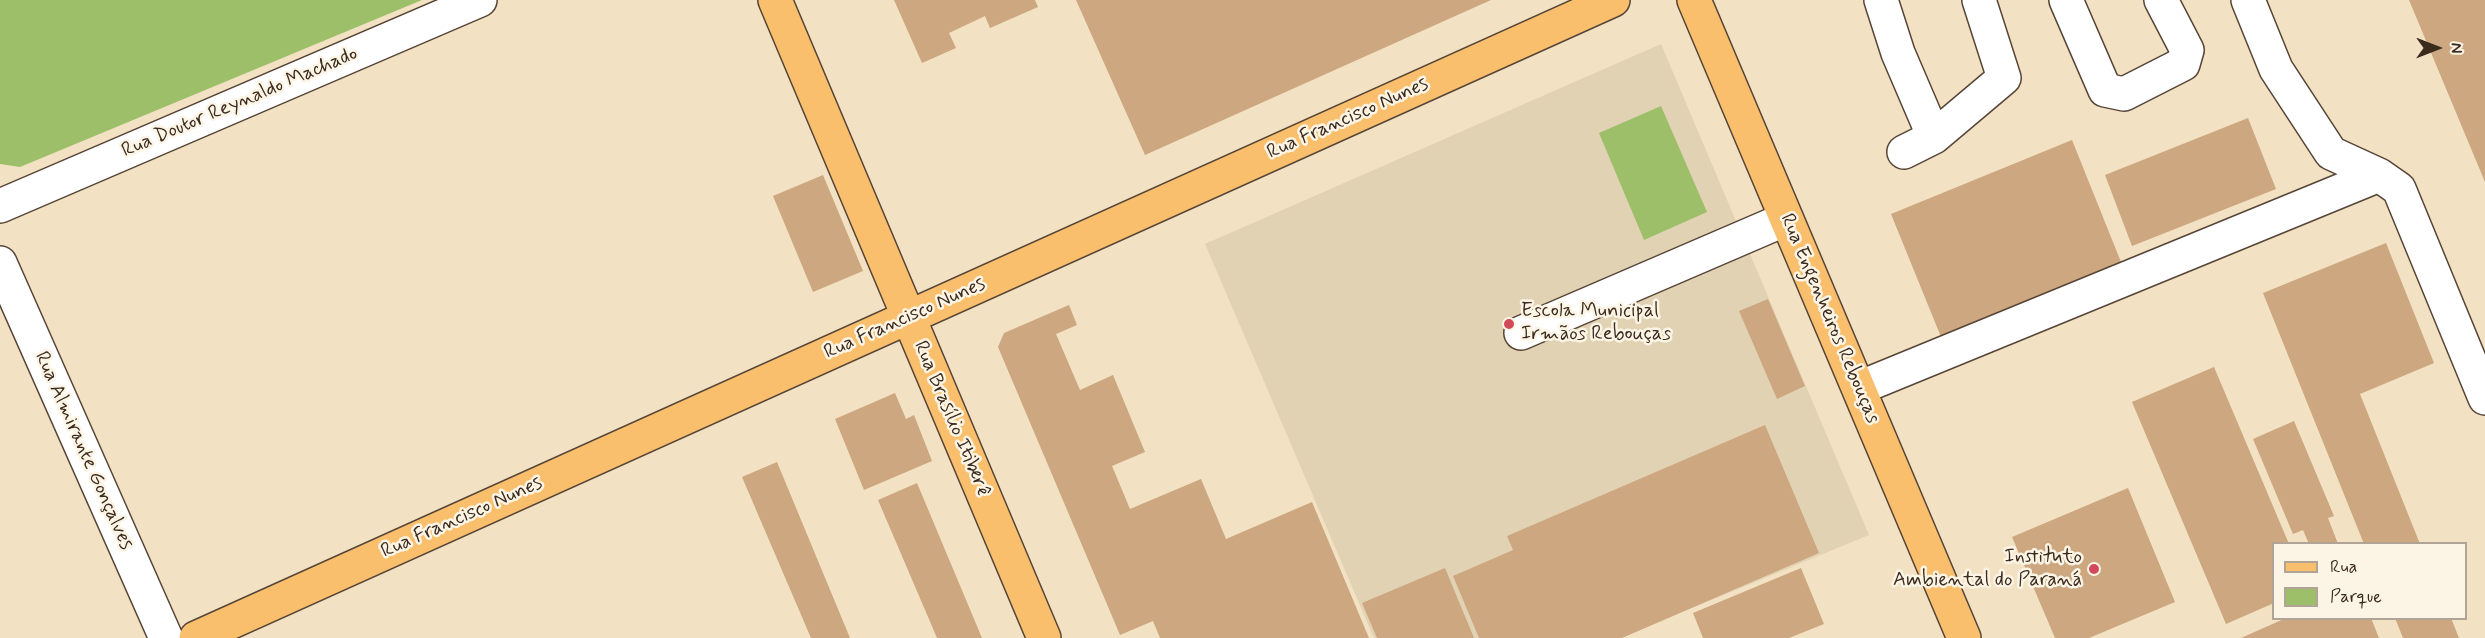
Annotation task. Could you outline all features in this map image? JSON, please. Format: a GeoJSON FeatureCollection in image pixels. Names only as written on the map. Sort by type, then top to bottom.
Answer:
{"type":"FeatureCollection","features":[{"type":"Feature","properties":{"kind":"main road","name":"Rua Brasílio Itiberê"},"geometry":{"type":"LineString","coordinates":[[776,0],[1044,638]]}},
{"type":"Feature","properties":{"kind":"main road","name":"Rua Francisco Nunes"},"geometry":{"type":"LineString","coordinates":[[196,638],[1613,0]]}},
{"type":"Feature","properties":{"kind":"main road","name":"Rua Engenheiros Rebouças"},"geometry":{"type":"LineString","coordinates":[[1694,0],[1964,638]]}},
{"type":"Feature","properties":{"kind":"street","name":"Rua Doutor Reynaldo Machado"},"geometry":{"type":"LineString","coordinates":[[0,207],[480,0]]}},
{"type":"Feature","properties":{"kind":"street"},"geometry":{"type":"LineString","coordinates":[[1881,0],[1898,53],[1934,137]]}},
{"type":"Feature","properties":{"kind":"street"},"geometry":{"type":"LineString","coordinates":[[1904,152],[1934,137],[2004,78],[1979,0]]}},
{"type":"Feature","properties":{"kind":"street"},"geometry":{"type":"LineString","coordinates":[[2066,0],[2104,90],[2124,94],[2183,64],[2187,50],[2161,0]]}},
{"type":"Feature","properties":{"kind":"street"},"geometry":{"type":"LineString","coordinates":[[2248,0],[2276,69],[2331,153],[2379,175],[2399,189],[2478,359],[2485,398]]}},
{"type":"Feature","properties":{"kind":"street"},"geometry":{"type":"LineString","coordinates":[[1859,388],[2379,175]]}},
{"type":"Feature","properties":{"kind":"street"},"geometry":{"type":"LineString","coordinates":[[1521,333],[1786,219]]}},
{"type":"Feature","properties":{"kind":"street","name":"Rua Almirante Gonçalves"},"geometry":{"type":"LineString","coordinates":[[0,263],[166,638]]}},
{"type":"Feature","properties":{"kind":"shaded area","name":"Escola Municipal Irmãos Rebouças"},"geometry":{"type":"Polygon","coordinates":[[[1661,44],[1869,535],[1619,638],[1374,638],[1205,244],[1661,44]]]}},
{"type":"Feature","properties":{"kind":"green space"},"geometry":{"type":"Polygon","coordinates":[[[0,0],[422,0],[20,167],[0,164],[0,0]]]}},
{"type":"Feature","properties":{"kind":"green space"},"geometry":{"type":"Polygon","coordinates":[[[1661,106],[1707,212],[1644,240],[1599,133],[1661,106]]]}},
{"type":"Feature","properties":{"kind":"building"},"geometry":{"type":"Polygon","coordinates":[[[894,0],[1035,0],[1038,7],[990,28],[985,16],[949,33],[956,48],[922,63],[894,0]]]}},
{"type":"Feature","properties":{"kind":"building"},"geometry":{"type":"Polygon","coordinates":[[[1076,0],[1491,0],[1145,155],[1076,0]]]}},
{"type":"Feature","properties":{"kind":"building"},"geometry":{"type":"Polygon","coordinates":[[[2409,0],[2485,0],[2485,182],[2409,0]]]}},
{"type":"Feature","properties":{"kind":"building"},"geometry":{"type":"Polygon","coordinates":[[[2248,118],[2276,189],[2132,246],[2105,175],[2248,118]]]}},
{"type":"Feature","properties":{"kind":"building"},"geometry":{"type":"Polygon","coordinates":[[[2072,140],[2121,262],[1941,337],[1891,214],[2072,140]]]}},
{"type":"Feature","properties":{"kind":"building"},"geometry":{"type":"Polygon","coordinates":[[[823,175],[863,271],[813,292],[773,196],[823,175]]]}},
{"type":"Feature","properties":{"kind":"building"},"geometry":{"type":"Polygon","coordinates":[[[2386,243],[2434,363],[2360,394],[2419,542],[2363,542],[2263,293],[2386,243]]]}},
{"type":"Feature","properties":{"kind":"building"},"geometry":{"type":"Polygon","coordinates":[[[1768,299],[1805,386],[1777,399],[1739,311],[1768,299]]]}},
{"type":"Feature","properties":{"kind":"building"},"geometry":{"type":"Polygon","coordinates":[[[1069,305],[1077,325],[1056,334],[1080,390],[1113,375],[1145,452],[1112,466],[1130,509],[1201,479],[1226,539],[1312,502],[1369,638],[1160,638],[1153,621],[1120,635],[998,347],[1004,333],[1069,305]]]}},
{"type":"Feature","properties":{"kind":"building"},"geometry":{"type":"Polygon","coordinates":[[[2214,367],[2288,542],[2272,542],[2272,604],[2226,624],[2132,402],[2214,367]]]}},
{"type":"Feature","properties":{"kind":"building"},"geometry":{"type":"Polygon","coordinates":[[[895,393],[906,419],[914,415],[932,461],[864,490],[835,419],[895,393]]]}},
{"type":"Feature","properties":{"kind":"building"},"geometry":{"type":"Polygon","coordinates":[[[2294,421],[2334,516],[2328,518],[2337,542],[2308,542],[2303,530],[2293,534],[2253,439],[2294,421]]]}},
{"type":"Feature","properties":{"kind":"building"},"geometry":{"type":"Polygon","coordinates":[[[1765,425],[1819,553],[1622,638],[1479,638],[1453,576],[1513,550],[1507,536],[1765,425]]]}},
{"type":"Feature","properties":{"kind":"building"},"geometry":{"type":"Polygon","coordinates":[[[777,462],[850,638],[811,638],[742,477],[777,462]]]}},
{"type":"Feature","properties":{"kind":"building"},"geometry":{"type":"Polygon","coordinates":[[[917,483],[982,638],[937,638],[878,500],[917,483]]]}},
{"type":"Feature","properties":{"kind":"building","name":"Instituto Ambiental do Paraná"},"geometry":{"type":"Polygon","coordinates":[[[2128,488],[2175,602],[2089,638],[2055,638],[2012,537],[2128,488]]]}},
{"type":"Feature","properties":{"kind":"building"},"geometry":{"type":"Polygon","coordinates":[[[1445,568],[1474,638],[1377,638],[1362,603],[1445,568]]]}},
{"type":"Feature","properties":{"kind":"building"},"geometry":{"type":"Polygon","coordinates":[[[1801,568],[1824,624],[1789,638],[1703,638],[1693,613],[1801,568]]]}},
{"type":"Feature","properties":{"kind":"building"},"geometry":{"type":"Polygon","coordinates":[[[2282,620],[2372,620],[2379,638],[2241,638],[2282,620]]]}},
{"type":"Feature","properties":{"kind":"building"},"geometry":{"type":"Polygon","coordinates":[[[2396,620],[2452,620],[2459,638],[2403,638],[2396,620]]]}},
{"type":"Feature","properties":{"kind":"place","name":"Escola Municipal Irmãos Rebouças"},"geometry":{"type":"Point","coordinates":[1509,324]}},
{"type":"Feature","properties":{"kind":"place","name":"Instituto Ambiental do Paraná"},"geometry":{"type":"Point","coordinates":[2094,569]}}]}
